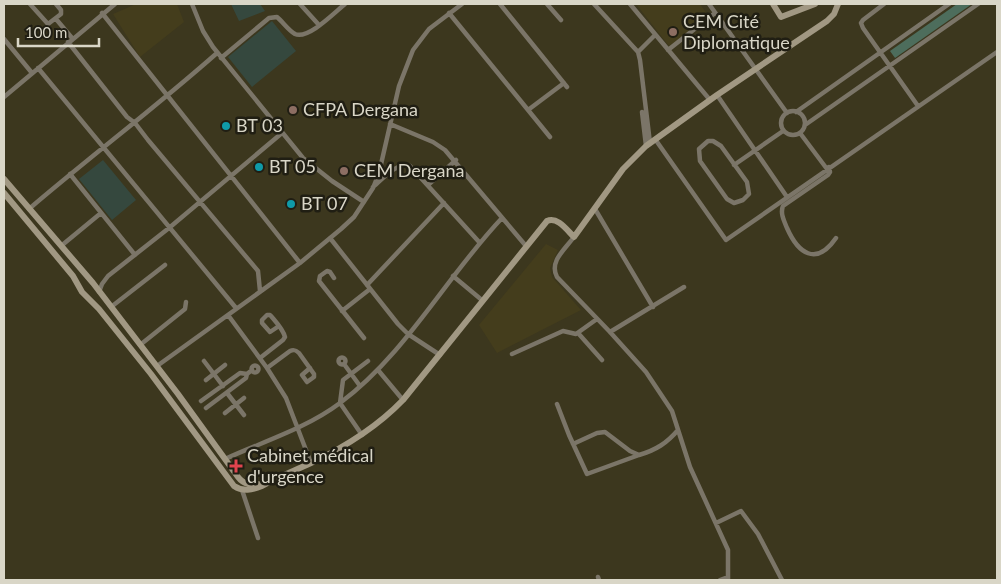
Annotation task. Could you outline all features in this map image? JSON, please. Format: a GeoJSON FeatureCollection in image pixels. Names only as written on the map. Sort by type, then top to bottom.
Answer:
{"type":"FeatureCollection","features":[{"type":"Feature","properties":{"kind":"street"},"geometry":{"type":"LineString","coordinates":[[30,4],[47,24],[50,24],[62,13],[56,4]]}},
{"type":"Feature","properties":{"kind":"street"},"geometry":{"type":"LineString","coordinates":[[4,97],[115,4]]}},
{"type":"Feature","properties":{"kind":"street"},"geometry":{"type":"LineString","coordinates":[[192,4],[206,36],[217,53],[282,133],[310,164],[364,202]]}},
{"type":"Feature","properties":{"kind":"street"},"geometry":{"type":"LineString","coordinates":[[300,4],[319,25]]}},
{"type":"Feature","properties":{"kind":"street"},"geometry":{"type":"LineString","coordinates":[[221,58],[272,17],[280,19],[290,30],[298,35],[307,34],[345,4]]}},
{"type":"Feature","properties":{"kind":"street"},"geometry":{"type":"LineString","coordinates":[[157,366],[300,263],[348,223],[373,188],[383,158],[402,78],[413,50],[424,33],[462,4]]}},
{"type":"Feature","properties":{"kind":"street"},"geometry":{"type":"LineString","coordinates":[[500,4],[566,85],[528,110]]}},
{"type":"Feature","properties":{"kind":"street"},"geometry":{"type":"LineString","coordinates":[[547,4],[561,20]]}},
{"type":"Feature","properties":{"kind":"street"},"geometry":{"type":"LineString","coordinates":[[594,4],[638,52],[651,143]]}},
{"type":"Feature","properties":{"kind":"street"},"geometry":{"type":"LineString","coordinates":[[630,4],[710,100]]}},
{"type":"Feature","properties":{"kind":"street"},"geometry":{"type":"LineString","coordinates":[[773,4],[781,17],[815,4]]}},
{"type":"Feature","properties":{"kind":"street"},"geometry":{"type":"LineString","coordinates":[[720,580],[728,578],[728,550],[690,467],[672,411],[646,372],[557,277],[554,270],[555,263],[624,169],[651,143],[717,95],[826,21],[834,14],[838,4]]}},
{"type":"Feature","properties":{"kind":"street"},"geometry":{"type":"LineString","coordinates":[[884,4],[861,23],[918,106]]}},
{"type":"Feature","properties":{"kind":"street"},"geometry":{"type":"LineString","coordinates":[[786,113],[796,112],[949,4]]}},
{"type":"Feature","properties":{"kind":"street"},"geometry":{"type":"LineString","coordinates":[[786,113],[781,123],[783,131],[790,135],[800,133],[805,125],[978,4]]}},
{"type":"Feature","properties":{"kind":"street"},"geometry":{"type":"LineString","coordinates":[[711,5],[786,113]]}},
{"type":"Feature","properties":{"kind":"street"},"geometry":{"type":"LineString","coordinates":[[102,13],[300,263]]}},
{"type":"Feature","properties":{"kind":"street"},"geometry":{"type":"LineString","coordinates":[[449,13],[550,137]]}},
{"type":"Feature","properties":{"kind":"street"},"geometry":{"type":"LineString","coordinates":[[668,50],[715,13]]}},
{"type":"Feature","properties":{"kind":"street"},"geometry":{"type":"LineString","coordinates":[[56,19],[127,116],[135,122],[258,271],[260,291]]}},
{"type":"Feature","properties":{"kind":"street"},"geometry":{"type":"LineString","coordinates":[[638,52],[655,35]]}},
{"type":"Feature","properties":{"kind":"street"},"geometry":{"type":"LineString","coordinates":[[4,38],[32,73]]}},
{"type":"Feature","properties":{"kind":"street"},"geometry":{"type":"LineString","coordinates":[[642,112],[651,143],[726,240],[997,52]]}},
{"type":"Feature","properties":{"kind":"street"},"geometry":{"type":"LineString","coordinates":[[30,209],[70,174],[168,96],[217,53]]}},
{"type":"Feature","properties":{"kind":"street"},"geometry":{"type":"LineString","coordinates":[[38,68],[236,308]]}},
{"type":"Feature","properties":{"kind":"street"},"geometry":{"type":"LineString","coordinates":[[717,95],[787,197]]}},
{"type":"Feature","properties":{"kind":"street"},"geometry":{"type":"LineString","coordinates":[[796,112],[804,117],[805,125]]}},
{"type":"Feature","properties":{"kind":"street"},"geometry":{"type":"LineString","coordinates":[[390,124],[433,142],[445,150],[456,160],[526,246]]}},
{"type":"Feature","properties":{"kind":"street"},"geometry":{"type":"LineString","coordinates":[[734,165],[783,131]]}},
{"type":"Feature","properties":{"kind":"street"},"geometry":{"type":"LineString","coordinates":[[88,298],[94,296],[106,278],[282,133]]}},
{"type":"Feature","properties":{"kind":"street"},"geometry":{"type":"LineString","coordinates":[[800,133],[830,172],[783,206],[781,210],[792,238],[802,251],[810,254],[819,254],[836,238]]}},
{"type":"Feature","properties":{"kind":"street"},"geometry":{"type":"LineString","coordinates":[[708,141],[718,143],[734,165],[747,182],[749,189],[747,197],[738,202],[731,202],[727,199],[700,161],[699,149],[708,141]]}},
{"type":"Feature","properties":{"kind":"street"},"geometry":{"type":"LineString","coordinates":[[428,185],[456,160]]}},
{"type":"Feature","properties":{"kind":"street"},"geometry":{"type":"LineString","coordinates":[[373,188],[398,166],[404,165],[413,168],[480,243]]}},
{"type":"Feature","properties":{"kind":"street"},"geometry":{"type":"LineString","coordinates":[[70,174],[135,254]]}},
{"type":"Feature","properties":{"kind":"street"},"geometry":{"type":"LineString","coordinates":[[4,179],[90,280],[243,482],[253,485],[270,482]]}},
{"type":"Feature","properties":{"kind":"street"},"geometry":{"type":"LineString","coordinates":[[4,193],[73,276],[80,289],[99,309],[151,374],[234,486],[242,490],[258,488],[311,463],[362,435],[383,419],[403,400],[547,221],[555,220],[574,237]]}},
{"type":"Feature","properties":{"kind":"street"},"geometry":{"type":"LineString","coordinates":[[342,311],[369,287],[444,203]]}},
{"type":"Feature","properties":{"kind":"street"},"geometry":{"type":"LineString","coordinates":[[595,209],[653,307]]}},
{"type":"Feature","properties":{"kind":"street"},"geometry":{"type":"LineString","coordinates":[[60,246],[101,213]]}},
{"type":"Feature","properties":{"kind":"street"},"geometry":{"type":"LineString","coordinates":[[225,459],[318,417],[340,403],[360,386],[378,370],[502,218]]}},
{"type":"Feature","properties":{"kind":"street"},"geometry":{"type":"LineString","coordinates":[[330,238],[408,334],[440,355]]}},
{"type":"Feature","properties":{"kind":"street"},"geometry":{"type":"LineString","coordinates":[[111,307],[165,265]]}},
{"type":"Feature","properties":{"kind":"street"},"geometry":{"type":"LineString","coordinates":[[334,278],[327,271],[320,276],[319,280],[364,338]]}},
{"type":"Feature","properties":{"kind":"street"},"geometry":{"type":"LineString","coordinates":[[453,276],[483,301]]}},
{"type":"Feature","properties":{"kind":"street"},"geometry":{"type":"LineString","coordinates":[[80,289],[90,280]]}},
{"type":"Feature","properties":{"kind":"street"},"geometry":{"type":"LineString","coordinates":[[610,332],[684,287]]}},
{"type":"Feature","properties":{"kind":"street"},"geometry":{"type":"LineString","coordinates":[[140,345],[185,309],[186,302]]}},
{"type":"Feature","properties":{"kind":"street"},"geometry":{"type":"LineString","coordinates":[[228,315],[267,368],[286,398],[311,463]]}},
{"type":"Feature","properties":{"kind":"street"},"geometry":{"type":"LineString","coordinates":[[512,354],[563,331],[576,334],[597,319]]}},
{"type":"Feature","properties":{"kind":"street"},"geometry":{"type":"LineString","coordinates":[[206,408],[246,378],[247,374],[252,370],[256,372],[258,370],[262,361],[285,338],[279,326]]}},
{"type":"Feature","properties":{"kind":"street"},"geometry":{"type":"LineString","coordinates":[[578,333],[602,360]]}},
{"type":"Feature","properties":{"kind":"street"},"geometry":{"type":"LineString","coordinates":[[267,368],[292,350],[297,352],[310,368]]}},
{"type":"Feature","properties":{"kind":"street"},"geometry":{"type":"LineString","coordinates":[[362,435],[340,403],[342,382],[368,360]]}},
{"type":"Feature","properties":{"kind":"street"},"geometry":{"type":"LineString","coordinates":[[204,361],[222,386]]}},
{"type":"Feature","properties":{"kind":"street"},"geometry":{"type":"LineString","coordinates":[[344,364],[360,386]]}},
{"type":"Feature","properties":{"kind":"street"},"geometry":{"type":"LineString","coordinates":[[206,380],[225,365]]}},
{"type":"Feature","properties":{"kind":"street"},"geometry":{"type":"LineString","coordinates":[[378,370],[403,400]]}},
{"type":"Feature","properties":{"kind":"street"},"geometry":{"type":"LineString","coordinates":[[201,401],[240,373],[247,374]]}},
{"type":"Feature","properties":{"kind":"street"},"geometry":{"type":"LineString","coordinates":[[227,393],[244,415]]}},
{"type":"Feature","properties":{"kind":"street"},"geometry":{"type":"LineString","coordinates":[[225,413],[244,398]]}},
{"type":"Feature","properties":{"kind":"street"},"geometry":{"type":"LineString","coordinates":[[557,404],[587,474],[659,448],[678,430]]}},
{"type":"Feature","properties":{"kind":"street"},"geometry":{"type":"LineString","coordinates":[[573,444],[597,433],[605,432],[639,455]]}},
{"type":"Feature","properties":{"kind":"street"},"geometry":{"type":"LineString","coordinates":[[242,490],[258,538]]}},
{"type":"Feature","properties":{"kind":"street"},"geometry":{"type":"LineString","coordinates":[[716,523],[741,511],[758,534],[782,580]]}},
{"type":"Feature","properties":{"kind":"shaded area"},"geometry":{"type":"Polygon","coordinates":[[[136,4],[177,4],[184,22],[140,57],[113,14],[136,4]]]}},
{"type":"Feature","properties":{"kind":"shaded area","name":"CEM Cité Diplomatique"},"geometry":{"type":"Polygon","coordinates":[[[636,4],[700,4],[709,17],[669,46],[636,4]]]}},
{"type":"Feature","properties":{"kind":"shaded area"},"geometry":{"type":"Polygon","coordinates":[[[546,244],[558,250],[550,268],[552,277],[581,310],[497,353],[479,325],[546,244]]]}},
{"type":"Feature","properties":{"kind":"green space"},"geometry":{"type":"Polygon","coordinates":[[[231,4],[260,4],[265,11],[239,21],[231,4]]]}},
{"type":"Feature","properties":{"kind":"green space"},"geometry":{"type":"Polygon","coordinates":[[[957,4],[972,4],[895,58],[890,51],[957,4]]]}},
{"type":"Feature","properties":{"kind":"green space"},"geometry":{"type":"Polygon","coordinates":[[[272,21],[296,51],[252,87],[228,57],[272,21]]]}},
{"type":"Feature","properties":{"kind":"green space"},"geometry":{"type":"Polygon","coordinates":[[[103,160],[136,200],[112,220],[79,179],[103,160]]]}},
{"type":"Feature","properties":{"kind":"place","name":"CEM Cité Diplomatique"},"geometry":{"type":"Point","coordinates":[673,32]}},
{"type":"Feature","properties":{"kind":"place","name":"CFPA Dergana"},"geometry":{"type":"Point","coordinates":[293,110]}},
{"type":"Feature","properties":{"kind":"place","name":"BT 03"},"geometry":{"type":"Point","coordinates":[226,126]}},
{"type":"Feature","properties":{"kind":"place","name":"BT 05"},"geometry":{"type":"Point","coordinates":[259,167]}},
{"type":"Feature","properties":{"kind":"place","name":"CEM Dergana"},"geometry":{"type":"Point","coordinates":[344,171]}},
{"type":"Feature","properties":{"kind":"place","name":"BT 07"},"geometry":{"type":"Point","coordinates":[291,204]}},
{"type":"Feature","properties":{"kind":"place","name":"Cabinet médical d'urgence"},"geometry":{"type":"Point","coordinates":[236,466]}}]}
